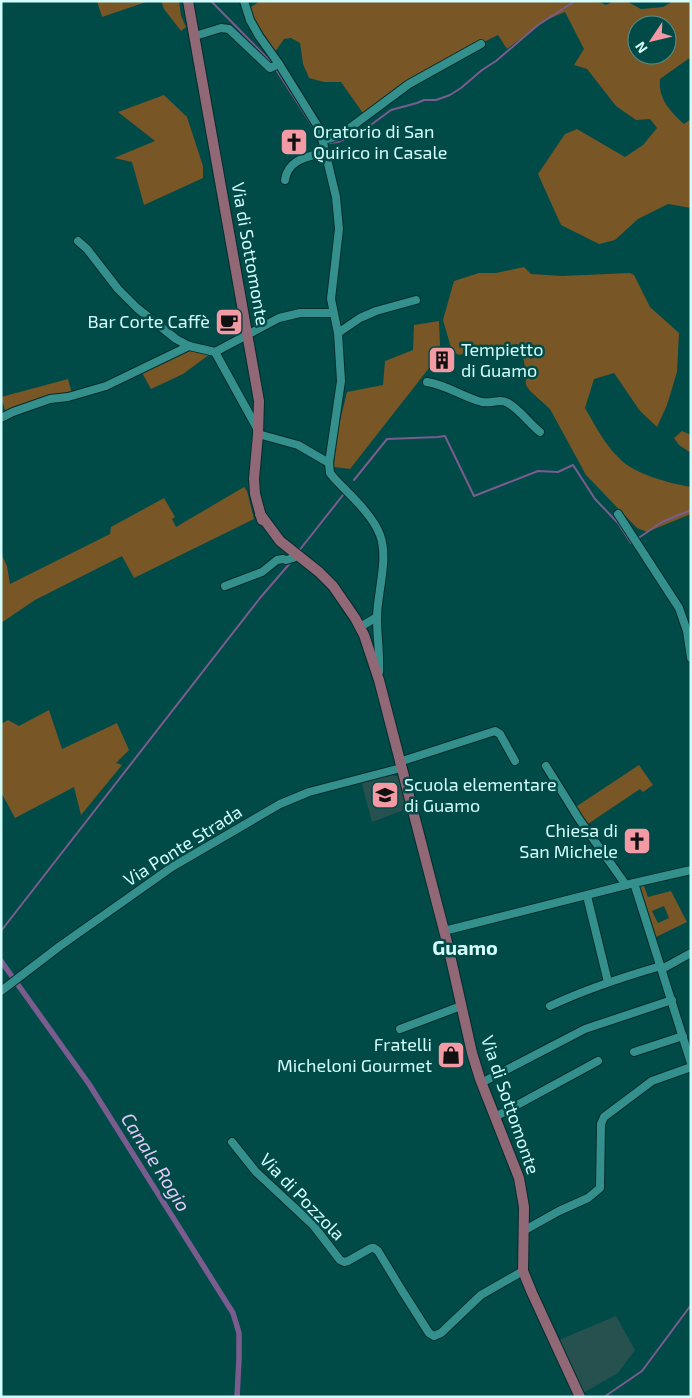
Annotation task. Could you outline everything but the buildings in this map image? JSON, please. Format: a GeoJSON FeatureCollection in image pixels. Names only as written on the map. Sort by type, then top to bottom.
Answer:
{"type":"FeatureCollection","features":[{"type":"Feature","properties":{"kind":"main road","name":"Via di Sottomonte"},"geometry":{"type":"LineString","coordinates":[[188,1],[259,401],[254,480],[260,514],[263,524],[287,559],[336,593],[350,610],[362,631],[378,679],[444,931],[472,1053],[481,1083],[519,1178],[523,1193],[525,1230],[523,1271],[580,1397]]}},
{"type":"Feature","properties":{"kind":"main road","name":"Via di Sottomonte"},"geometry":{"type":"LineString","coordinates":[[260,514],[280,541],[322,575],[333,586],[336,593]]}},
{"type":"Feature","properties":{"kind":"street"},"geometry":{"type":"LineString","coordinates":[[244,1],[258,36],[320,130],[336,197],[339,229],[331,299],[338,332],[342,380],[328,463],[330,473],[361,508],[381,536],[383,553],[377,617],[378,679]]}},
{"type":"Feature","properties":{"kind":"street"},"geometry":{"type":"LineString","coordinates":[[195,36],[220,28],[229,28],[270,68],[276,66]]}},
{"type":"Feature","properties":{"kind":"street"},"geometry":{"type":"LineString","coordinates":[[323,140],[339,136],[409,84],[480,44]]}},
{"type":"Feature","properties":{"kind":"street"},"geometry":{"type":"LineString","coordinates":[[284,180],[288,169],[293,164],[301,159],[325,152]]}},
{"type":"Feature","properties":{"kind":"street"},"geometry":{"type":"LineString","coordinates":[[78,241],[87,249],[118,289],[137,308],[176,339],[189,346],[215,352],[247,334],[289,315],[333,313]]}},
{"type":"Feature","properties":{"kind":"street"},"geometry":{"type":"LineString","coordinates":[[338,332],[360,318],[376,311],[416,300]]}},
{"type":"Feature","properties":{"kind":"street"},"geometry":{"type":"LineString","coordinates":[[1,418],[50,399],[68,397],[106,386],[189,346]]}},
{"type":"Feature","properties":{"kind":"street"},"geometry":{"type":"LineString","coordinates":[[215,352],[258,432],[298,445],[328,463]]}},
{"type":"Feature","properties":{"kind":"street"},"geometry":{"type":"LineString","coordinates":[[427,382],[483,402],[501,401],[508,403],[540,432]]}},
{"type":"Feature","properties":{"kind":"street"},"geometry":{"type":"LineString","coordinates":[[618,514],[679,608],[687,631],[691,658]]}},
{"type":"Feature","properties":{"kind":"street"},"geometry":{"type":"LineString","coordinates":[[224,586],[262,572],[277,560],[287,559]]}},
{"type":"Feature","properties":{"kind":"street"},"geometry":{"type":"LineString","coordinates":[[362,631],[377,617]]}},
{"type":"Feature","properties":{"kind":"street"},"geometry":{"type":"LineString","coordinates":[[362,631],[371,633],[377,628]]}},
{"type":"Feature","properties":{"kind":"street","name":"Via Ponte Strada"},"geometry":{"type":"LineString","coordinates":[[1,990],[172,866],[280,804],[309,792],[400,765],[495,731],[500,734],[515,761]]}},
{"type":"Feature","properties":{"kind":"street"},"geometry":{"type":"LineString","coordinates":[[525,1230],[559,1211],[588,1198],[600,1188],[601,1124],[604,1117],[652,1081],[691,1065],[662,967],[630,884],[579,819],[546,766]]}},
{"type":"Feature","properties":{"kind":"street"},"geometry":{"type":"LineString","coordinates":[[444,931],[691,870]]}},
{"type":"Feature","properties":{"kind":"street"},"geometry":{"type":"LineString","coordinates":[[587,896],[608,982]]}},
{"type":"Feature","properties":{"kind":"street"},"geometry":{"type":"LineString","coordinates":[[550,1006],[608,982],[662,967],[691,953]]}},
{"type":"Feature","properties":{"kind":"street"},"geometry":{"type":"LineString","coordinates":[[481,1083],[585,1029],[672,1000]]}},
{"type":"Feature","properties":{"kind":"street"},"geometry":{"type":"LineString","coordinates":[[400,1029],[461,1006]]}},
{"type":"Feature","properties":{"kind":"street"},"geometry":{"type":"LineString","coordinates":[[634,1052],[683,1036]]}},
{"type":"Feature","properties":{"kind":"street"},"geometry":{"type":"LineString","coordinates":[[495,1117],[598,1061]]}},
{"type":"Feature","properties":{"kind":"street","name":"Via di Pozzola"},"geometry":{"type":"LineString","coordinates":[[232,1142],[256,1172],[313,1224],[340,1260],[348,1262],[370,1248],[378,1251],[424,1326],[434,1336],[441,1333],[482,1295],[523,1271]]}},
{"type":"Feature","properties":{"kind":"shaded area"},"geometry":{"type":"Polygon","coordinates":[[[97,1],[149,1],[102,17],[97,1]]]}},
{"type":"Feature","properties":{"kind":"shaded area"},"geometry":{"type":"Polygon","coordinates":[[[161,1],[179,1],[181,16],[186,27],[181,31],[164,9],[161,1]]]}},
{"type":"Feature","properties":{"kind":"shaded area"},"geometry":{"type":"Polygon","coordinates":[[[260,1],[597,1],[606,5],[614,1],[626,1],[641,9],[663,7],[673,1],[691,1],[691,57],[660,79],[660,86],[663,99],[674,114],[684,124],[691,119],[691,208],[668,204],[638,219],[615,240],[599,244],[561,225],[538,174],[565,134],[577,129],[625,157],[643,145],[657,128],[650,119],[636,120],[616,106],[587,69],[574,65],[584,49],[565,12],[544,21],[507,49],[498,35],[470,49],[365,116],[341,82],[324,82],[309,78],[303,64],[300,43],[291,38],[284,39],[275,52],[252,15],[251,7],[260,1]]]}},
{"type":"Feature","properties":{"kind":"shaded area"},"geometry":{"type":"Polygon","coordinates":[[[164,95],[187,117],[203,166],[203,178],[144,205],[132,162],[114,158],[155,141],[118,112],[164,95]]]}},
{"type":"Feature","properties":{"kind":"shaded area"},"geometry":{"type":"Polygon","coordinates":[[[524,267],[531,274],[562,276],[630,273],[634,275],[650,307],[679,333],[677,372],[667,405],[657,427],[640,411],[614,373],[594,379],[585,408],[610,448],[627,465],[644,474],[691,487],[691,514],[647,532],[637,528],[586,475],[550,409],[526,385],[524,361],[518,344],[478,349],[459,355],[452,351],[443,320],[454,281],[479,273],[496,273],[524,267]]]}},
{"type":"Feature","properties":{"kind":"shaded area"},"geometry":{"type":"Polygon","coordinates":[[[439,321],[440,346],[429,355],[433,363],[350,469],[334,467],[336,423],[340,421],[347,392],[383,385],[385,361],[413,350],[414,325],[439,321]]]}},
{"type":"Feature","properties":{"kind":"shaded area"},"geometry":{"type":"Polygon","coordinates":[[[186,347],[210,354],[183,374],[151,389],[141,371],[186,347]]]}},
{"type":"Feature","properties":{"kind":"shaded area"},"geometry":{"type":"Polygon","coordinates":[[[68,379],[72,394],[6,413],[1,397],[68,379]]]}},
{"type":"Feature","properties":{"kind":"shaded area"},"geometry":{"type":"Polygon","coordinates":[[[682,431],[691,435],[691,453],[679,445],[674,438],[682,431]]]}},
{"type":"Feature","properties":{"kind":"shaded area"},"geometry":{"type":"Polygon","coordinates":[[[244,487],[247,491],[254,519],[134,578],[122,556],[35,600],[1,623],[1,553],[7,566],[10,584],[110,534],[111,527],[164,498],[175,517],[172,519],[176,527],[244,487]]]}},
{"type":"Feature","properties":{"kind":"shaded area"},"geometry":{"type":"Polygon","coordinates":[[[49,710],[62,749],[117,723],[129,750],[116,763],[122,765],[81,815],[74,787],[15,818],[1,792],[1,724],[8,720],[19,726],[49,710]]]}},
{"type":"Feature","properties":{"kind":"shaded area"},"geometry":{"type":"Polygon","coordinates":[[[639,765],[653,785],[643,792],[640,789],[585,826],[574,808],[639,765]]]}},
{"type":"Feature","properties":{"kind":"shaded area","name":"Scuola elementare di Guamo"},"geometry":{"type":"Polygon","coordinates":[[[394,775],[400,778],[409,808],[372,822],[361,781],[394,775]]]}},
{"type":"Feature","properties":{"kind":"shaded area"},"geometry":{"type":"Polygon","coordinates":[[[644,886],[648,897],[671,891],[687,922],[656,937],[640,887],[644,886]],[[664,906],[652,911],[658,923],[669,918],[664,906]]]}},
{"type":"Feature","properties":{"kind":"shaded area"},"geometry":{"type":"Polygon","coordinates":[[[616,1316],[635,1350],[618,1373],[583,1393],[559,1340],[616,1316]]]}},
{"type":"Feature","properties":{"kind":"waterway"},"geometry":{"type":"LineString","coordinates":[[211,1],[273,64]]}},
{"type":"Feature","properties":{"kind":"waterway"},"geometry":{"type":"LineString","coordinates":[[329,143],[338,142],[364,130],[391,110],[424,100],[436,100],[450,95],[496,61],[538,25],[575,1]]}},
{"type":"Feature","properties":{"kind":"waterway"},"geometry":{"type":"LineString","coordinates":[[275,68],[313,127]]}},
{"type":"Feature","properties":{"kind":"waterway"},"geometry":{"type":"LineString","coordinates":[[354,480],[387,439],[445,436],[474,496],[538,471],[558,472],[573,465],[595,499],[618,523],[631,543]]}},
{"type":"Feature","properties":{"kind":"waterway"},"geometry":{"type":"LineString","coordinates":[[298,552],[343,495]]}},
{"type":"Feature","properties":{"kind":"waterway"},"geometry":{"type":"LineString","coordinates":[[637,539],[662,522],[691,510]]}},
{"type":"Feature","properties":{"kind":"waterway"},"geometry":{"type":"LineString","coordinates":[[1,931],[260,598],[291,562]]}},
{"type":"Feature","properties":{"kind":"waterway","name":"Canale Rogio"},"geometry":{"type":"LineString","coordinates":[[1,961],[89,1084],[233,1313],[239,1333],[237,1397]]}},
{"type":"Feature","properties":{"kind":"waterway"},"geometry":{"type":"LineString","coordinates":[[604,1397],[642,1371],[691,1305]]}},
{"type":"Feature","properties":{"kind":"place","name":"Oratorio di San Quirico in Casale"},"geometry":{"type":"Point","coordinates":[294,142]}},
{"type":"Feature","properties":{"kind":"place","name":"Bar Corte Caffè"},"geometry":{"type":"Point","coordinates":[229,322]}},
{"type":"Feature","properties":{"kind":"place","name":"Tempietto di Guamo"},"geometry":{"type":"Point","coordinates":[442,360]}},
{"type":"Feature","properties":{"kind":"place","name":"Scuola elementare di Guamo"},"geometry":{"type":"Point","coordinates":[385,795]}},
{"type":"Feature","properties":{"kind":"place","name":"Chiesa di San Michele"},"geometry":{"type":"Point","coordinates":[637,841]}},
{"type":"Feature","properties":{"kind":"place","name":"Fratelli Micheloni Gourmet"},"geometry":{"type":"Point","coordinates":[451,1055]}},
{"type":"Feature","properties":{"kind":"district","name":"Guamo"},"geometry":{"type":"Point","coordinates":[465,948]}}]}
